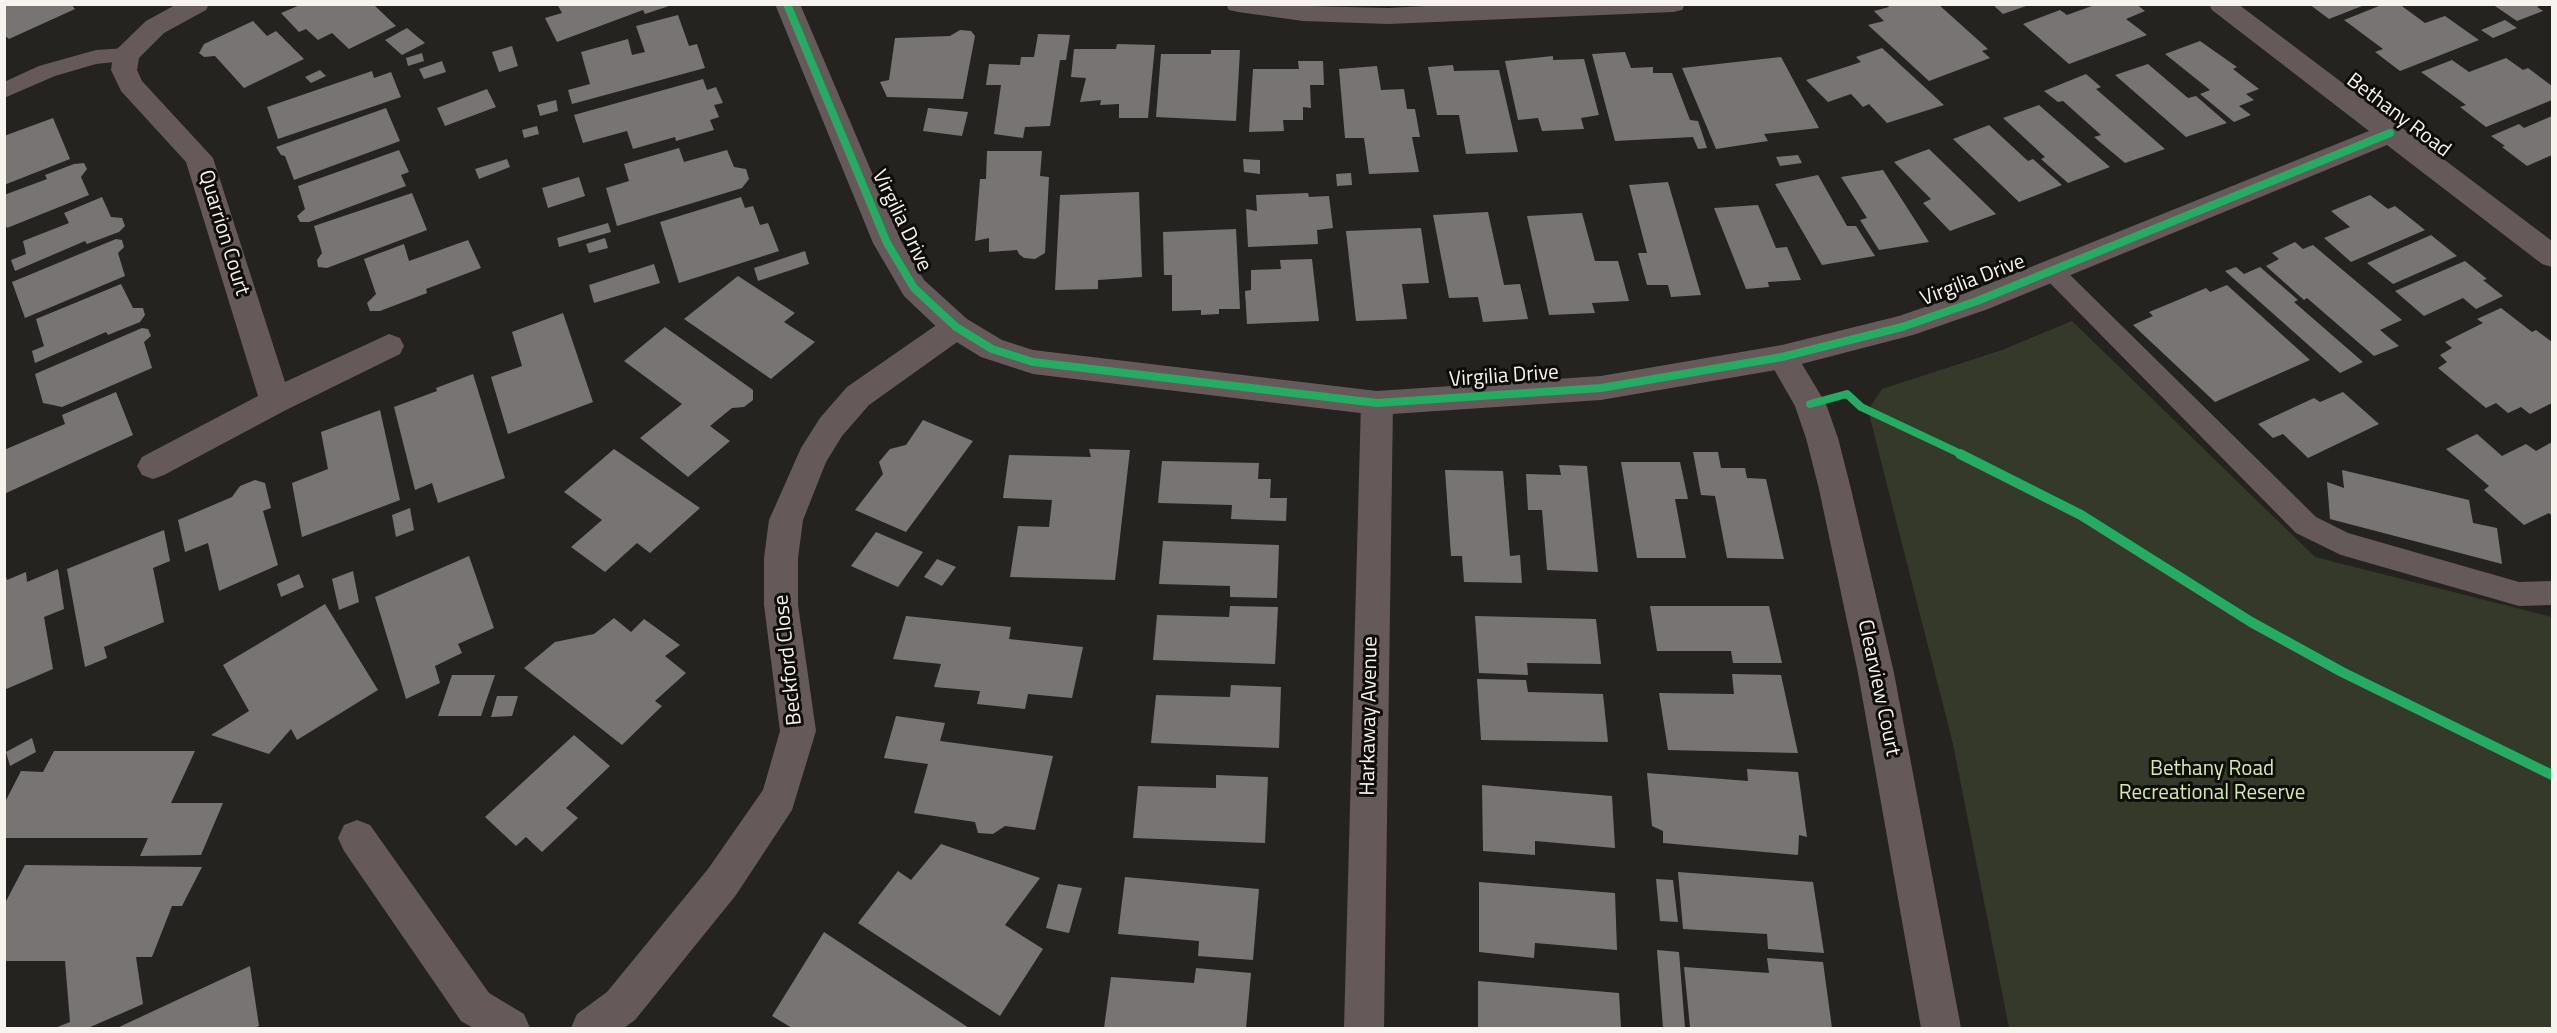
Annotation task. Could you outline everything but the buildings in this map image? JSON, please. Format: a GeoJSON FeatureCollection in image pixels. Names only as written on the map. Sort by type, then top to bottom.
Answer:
{"type":"FeatureCollection","features":[{"type":"Feature","properties":{"kind":"street"},"geometry":{"type":"LineString","coordinates":[[126,55],[155,27],[197,4]]}},
{"type":"Feature","properties":{"kind":"street"},"geometry":{"type":"LineString","coordinates":[[1238,4],[1303,13],[1388,16],[1672,4]]}},
{"type":"Feature","properties":{"kind":"street","name":"Bethany Road"},"geometry":{"type":"LineString","coordinates":[[2221,4],[2553,256]]}},
{"type":"Feature","properties":{"kind":"street","name":"Virgilia Drive"},"geometry":{"type":"LineString","coordinates":[[792,6],[887,243],[914,288],[956,327],[992,349],[1033,363],[1377,403],[1601,388],[1782,357],[1902,327],[2052,271],[2390,133]]}},
{"type":"Feature","properties":{"kind":"street","name":"Quarrion Court"},"geometry":{"type":"LineString","coordinates":[[126,55],[124,70],[130,85],[200,158],[275,401]]}},
{"type":"Feature","properties":{"kind":"street","name":"Beckford Close"},"geometry":{"type":"LineString","coordinates":[[591,1029],[621,1006],[722,882],[779,798],[798,731],[781,605],[780,558],[786,520],[812,457],[831,427],[858,396],[956,327]]}},
{"type":"Feature","properties":{"kind":"street"},"geometry":{"type":"LineString","coordinates":[[153,466],[275,401],[389,346]]}},
{"type":"Feature","properties":{"kind":"street","name":"Clearview Court"},"geometry":{"type":"LineString","coordinates":[[1782,357],[1810,404],[1822,438],[1835,489],[1876,673],[1941,1029]]}},
{"type":"Feature","properties":{"kind":"street","name":"Harkaway Avenue"},"geometry":{"type":"LineString","coordinates":[[1364,1029],[1377,403]]}},
{"type":"Feature","properties":{"kind":"street"},"geometry":{"type":"LineString","coordinates":[[357,838],[475,1007],[510,1029]]}},
{"type":"Feature","properties":{"kind":"lane"},"geometry":{"type":"LineString","coordinates":[[4,91],[47,71],[96,57],[126,55]]}},
{"type":"Feature","properties":{"kind":"lane"},"geometry":{"type":"LineString","coordinates":[[2052,271],[2306,525],[2342,543],[2519,594],[2553,593]]}},
{"type":"Feature","properties":{"kind":"green space","name":"Bethany Road Recreational Reserve"},"geometry":{"type":"Polygon","coordinates":[[[2072,321],[2315,557],[2552,617],[2552,1028],[2009,1028],[1953,744],[1868,410],[1882,389],[2002,350],[2072,321]]]}},
{"type":"Feature","properties":{"kind":"cycle path"},"geometry":{"type":"LineString","coordinates":[[787,4],[887,243],[914,288],[956,327],[992,349],[1033,362],[1377,403],[1601,388],[1782,357],[1902,327],[1977,301],[2390,133]]}},
{"type":"Feature","properties":{"kind":"cycle path"},"geometry":{"type":"LineString","coordinates":[[1810,404],[1847,394],[1861,407],[2027,486],[2081,515],[2251,622],[2342,672],[2552,775]]}}]}
